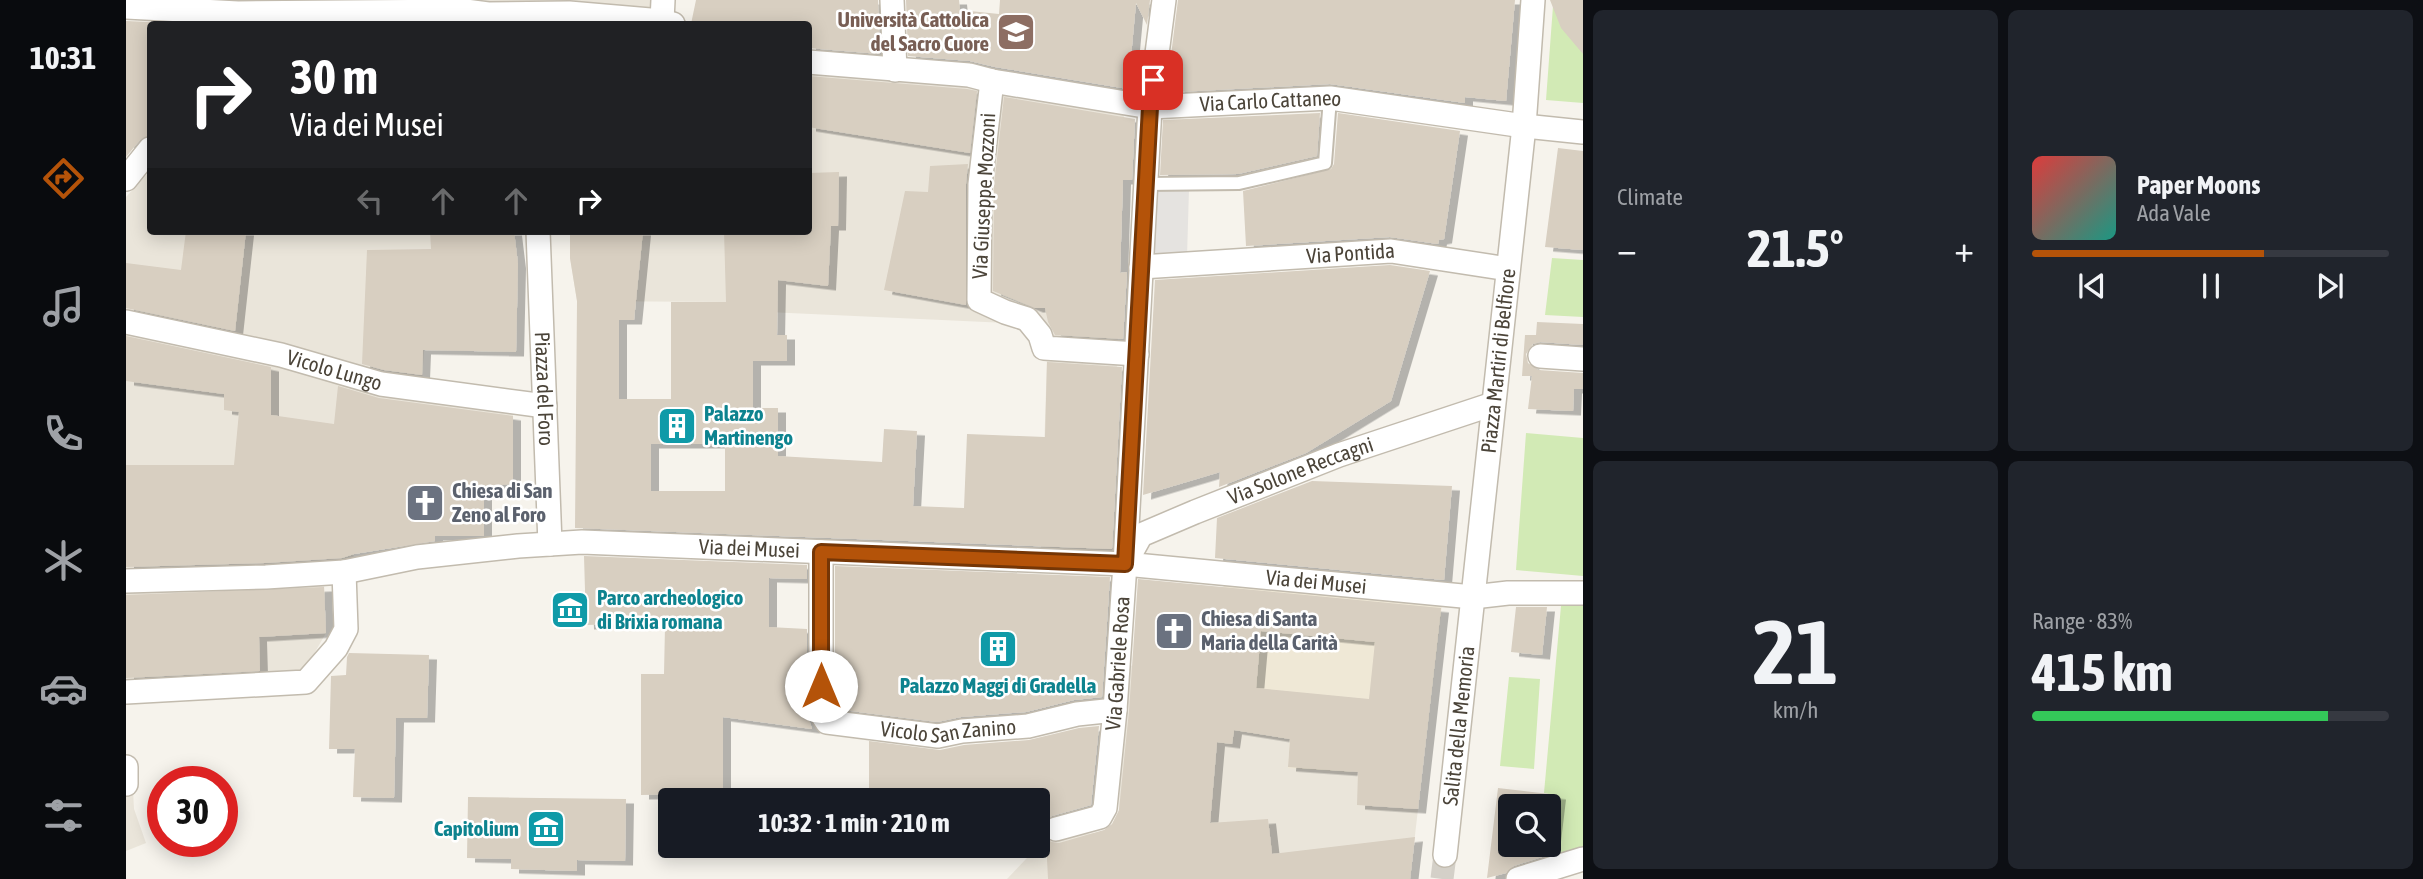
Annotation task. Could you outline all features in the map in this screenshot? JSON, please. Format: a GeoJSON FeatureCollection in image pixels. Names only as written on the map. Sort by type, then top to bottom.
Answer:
{"type":"FeatureCollection","features":[{"type":"Feature","properties":{"kind":"street"},"geometry":{"type":"LineString","coordinates":[[892,0],[895,70]]}},
{"type":"Feature","properties":{"kind":"street","name":"Via Gabriele Rosa"},"geometry":{"type":"LineString","coordinates":[[1056,829],[1100,817],[1104,812],[1115,710],[1125,564],[1150,107],[1164,0]]}},
{"type":"Feature","properties":{"kind":"street","name":"Piazza Martiri di Belfiore"},"geometry":{"type":"LineString","coordinates":[[1474,597],[1524,126],[1533,0]]}},
{"type":"Feature","properties":{"kind":"street"},"geometry":{"type":"LineString","coordinates":[[126,7],[238,13],[569,13],[656,18]]}},
{"type":"Feature","properties":{"kind":"street","name":"Via Carlo Cattaneo"},"geometry":{"type":"LineString","coordinates":[[812,62],[969,75],[1150,107],[1331,98],[1583,132]]}},
{"type":"Feature","properties":{"kind":"street","name":"Via Giuseppe Mozzoni"},"geometry":{"type":"LineString","coordinates":[[992,81],[981,184],[979,300],[1005,312],[1027,318],[1040,335],[1044,348],[1137,354]]}},
{"type":"Feature","properties":{"kind":"street"},"geometry":{"type":"LineString","coordinates":[[126,179],[147,153]]}},
{"type":"Feature","properties":{"kind":"street","name":"Piazza del Foro"},"geometry":{"type":"LineString","coordinates":[[538,235],[550,544]]}},
{"type":"Feature","properties":{"kind":"street","name":"Via Pontida"},"geometry":{"type":"LineString","coordinates":[[1142,267],[1391,251],[1508,269]]}},
{"type":"Feature","properties":{"kind":"street","name":"Vicolo Lungo"},"geometry":{"type":"LineString","coordinates":[[126,322],[281,355],[381,384],[545,407]]}},
{"type":"Feature","properties":{"kind":"street"},"geometry":{"type":"LineString","coordinates":[[1540,356],[1583,359]]}},
{"type":"Feature","properties":{"kind":"street","name":"Via Solone Reccagni"},"geometry":{"type":"LineString","coordinates":[[1125,564],[1141,536],[1195,512],[1339,455],[1493,404]]}},
{"type":"Feature","properties":{"kind":"street","name":"Via dei Musei"},"geometry":{"type":"LineString","coordinates":[[126,581],[344,572],[417,557],[582,542],[1125,564],[1474,597],[1508,593],[1583,593]]}},
{"type":"Feature","properties":{"kind":"street","name":"Vicolo San Zanino"},"geometry":{"type":"LineString","coordinates":[[821,552],[821,713],[827,722],[865,729],[938,736],[962,731],[1028,726],[1077,714],[1115,710]]}},
{"type":"Feature","properties":{"kind":"street"},"geometry":{"type":"LineString","coordinates":[[127,692],[306,682],[336,648],[346,629],[344,572]]}},
{"type":"Feature","properties":{"kind":"street","name":"Salita della Memoria"},"geometry":{"type":"LineString","coordinates":[[1445,855],[1474,597]]}},
{"type":"Feature","properties":{"kind":"street"},"geometry":{"type":"LineString","coordinates":[[126,767],[126,784]]}},
{"type":"Feature","properties":{"kind":"street"},"geometry":{"type":"LineString","coordinates":[[1518,879],[1583,859]]}},
{"type":"Feature","properties":{"kind":"lane"},"geometry":{"type":"LineString","coordinates":[[1146,184],[1239,183],[1325,163],[1331,98]]}},
{"type":"Feature","properties":{"kind":"shaded area"},"geometry":{"type":"Polygon","coordinates":[[[475,0],[653,0],[653,13],[475,7],[475,0]]]}},
{"type":"Feature","properties":{"kind":"shaded area"},"geometry":{"type":"Polygon","coordinates":[[[812,69],[986,84],[1124,110],[1112,551],[1041,549],[1048,325],[724,310],[724,302],[577,301],[570,258],[570,235],[812,235],[812,69]]]}},
{"type":"Feature","properties":{"kind":"shaded area"},"geometry":{"type":"Polygon","coordinates":[[[147,174],[147,235],[514,235],[518,264],[516,352],[424,350],[422,384],[126,317],[126,197],[147,174]]]}},
{"type":"Feature","properties":{"kind":"shaded area"},"geometry":{"type":"Polygon","coordinates":[[[1153,187],[1189,189],[1187,257],[1151,259],[1153,187]]]}},
{"type":"Feature","properties":{"kind":"shaded area"},"geometry":{"type":"Polygon","coordinates":[[[126,331],[513,410],[513,484],[484,486],[344,468],[354,559],[267,570],[126,575],[126,331]]]}},
{"type":"Feature","properties":{"kind":"shaded area"},"geometry":{"type":"Polygon","coordinates":[[[1224,582],[1442,604],[1426,739],[1385,736],[1352,750],[1351,772],[1288,768],[1290,739],[1234,730],[1232,744],[1208,741],[1224,582]]]}},
{"type":"Feature","properties":{"kind":"shaded area"},"geometry":{"type":"Polygon","coordinates":[[[324,583],[326,633],[303,673],[126,682],[126,590],[324,583]]]}},
{"type":"Feature","properties":{"kind":"shaded area"},"geometry":{"type":"Polygon","coordinates":[[[1125,665],[1190,672],[1208,741],[1232,744],[1234,730],[1290,739],[1288,768],[1385,736],[1426,739],[1410,879],[1116,879],[1125,665]]]}},
{"type":"Feature","properties":{"kind":"shaded area"},"geometry":{"type":"Polygon","coordinates":[[[126,782],[133,790],[134,809],[146,843],[126,851],[126,782]]]}},
{"type":"Feature","properties":{"kind":"shaded area"},"geometry":{"type":"Polygon","coordinates":[[[1096,833],[1098,879],[1007,879],[1027,858],[1050,858],[1050,838],[1096,833]]]}},
{"type":"Feature","properties":{"kind":"green space"},"geometry":{"type":"Polygon","coordinates":[[[1553,6],[1583,47],[1583,103],[1546,100],[1553,6]]]}},
{"type":"Feature","properties":{"kind":"green space"},"geometry":{"type":"Polygon","coordinates":[[[1552,258],[1583,260],[1583,317],[1545,315],[1552,258]]]}},
{"type":"Feature","properties":{"kind":"green space"},"geometry":{"type":"Polygon","coordinates":[[[1526,433],[1583,438],[1583,576],[1516,570],[1526,433]]]}},
{"type":"Feature","properties":{"kind":"green space"},"geometry":{"type":"Polygon","coordinates":[[[1561,606],[1583,606],[1583,851],[1551,861],[1551,857],[1561,857],[1561,794],[1544,793],[1561,606]]]}},
{"type":"Feature","properties":{"kind":"green space"},"geometry":{"type":"Polygon","coordinates":[[[1509,677],[1540,679],[1534,769],[1500,766],[1509,677]]]}},
{"type":"Feature","properties":{"kind":"building"},"geometry":{"type":"Polygon","coordinates":[[[696,0],[878,0],[880,54],[812,48],[812,21],[692,21],[696,0]]]}},
{"type":"Feature","properties":{"kind":"building","name":"Università Cattolica del Sacro Cuore"},"geometry":{"type":"Polygon","coordinates":[[[906,0],[959,0],[960,10],[999,14],[1000,0],[1150,0],[1147,25],[1136,3],[1128,89],[970,61],[908,56],[906,0]]]}},
{"type":"Feature","properties":{"kind":"building"},"geometry":{"type":"Polygon","coordinates":[[[1178,0],[1515,0],[1506,101],[1465,97],[1465,103],[1330,84],[1179,92],[1169,71],[1178,0]]]}},
{"type":"Feature","properties":{"kind":"building"},"geometry":{"type":"Polygon","coordinates":[[[1550,0],[1583,0],[1583,54],[1561,28],[1550,0]]]}},
{"type":"Feature","properties":{"kind":"building"},"geometry":{"type":"Polygon","coordinates":[[[126,21],[147,22],[147,136],[140,140],[126,157],[126,21]]]}},
{"type":"Feature","properties":{"kind":"building"},"geometry":{"type":"Polygon","coordinates":[[[812,76],[977,91],[970,153],[812,128],[812,76]]]}},
{"type":"Feature","properties":{"kind":"building"},"geometry":{"type":"Polygon","coordinates":[[[1004,97],[1135,119],[1132,180],[1123,180],[1120,273],[1127,272],[1123,339],[1055,335],[1045,308],[1035,308],[993,291],[994,185],[1004,97]]]}},
{"type":"Feature","properties":{"kind":"building"},"geometry":{"type":"Polygon","coordinates":[[[1320,113],[1317,156],[1238,174],[1160,175],[1163,120],[1320,113]]]}},
{"type":"Feature","properties":{"kind":"building"},"geometry":{"type":"Polygon","coordinates":[[[1338,113],[1460,131],[1444,239],[1439,240],[1438,244],[1390,237],[1246,246],[1243,191],[1331,169],[1334,164],[1338,113]]]}},
{"type":"Feature","properties":{"kind":"building"},"geometry":{"type":"Polygon","coordinates":[[[1558,148],[1583,151],[1583,250],[1545,247],[1558,148]]]}},
{"type":"Feature","properties":{"kind":"building"},"geometry":{"type":"Polygon","coordinates":[[[968,164],[966,305],[884,290],[905,191],[928,192],[930,166],[968,164]]]}},
{"type":"Feature","properties":{"kind":"building"},"geometry":{"type":"Polygon","coordinates":[[[839,172],[838,226],[831,226],[828,286],[778,280],[777,335],[787,335],[787,361],[753,361],[753,408],[778,408],[778,456],[882,462],[884,429],[917,431],[913,506],[964,508],[967,434],[1045,437],[1047,362],[1122,367],[1112,549],[575,528],[577,301],[570,258],[570,235],[643,235],[634,320],[619,320],[619,399],[671,399],[671,302],[726,302],[724,235],[812,235],[812,173],[839,172]],[[651,444],[651,491],[725,491],[725,444],[651,444]]]}},
{"type":"Feature","properties":{"kind":"building"},"geometry":{"type":"Polygon","coordinates":[[[185,235],[246,235],[235,331],[126,308],[126,263],[181,270],[185,235]]]}},
{"type":"Feature","properties":{"kind":"building"},"geometry":{"type":"Polygon","coordinates":[[[430,235],[514,235],[518,264],[516,352],[423,350],[422,375],[362,364],[367,250],[431,249],[430,235]]]}},
{"type":"Feature","properties":{"kind":"building"},"geometry":{"type":"Polygon","coordinates":[[[1390,265],[1430,271],[1391,401],[1306,453],[1219,487],[1220,472],[1143,495],[1155,280],[1390,265]]]}},
{"type":"Feature","properties":{"kind":"building"},"geometry":{"type":"Polygon","coordinates":[[[1537,322],[1583,324],[1583,345],[1540,342],[1533,344],[1526,354],[1528,363],[1538,370],[1583,373],[1583,389],[1574,389],[1573,411],[1528,409],[1532,376],[1522,376],[1525,335],[1536,335],[1537,322]]]}},
{"type":"Feature","properties":{"kind":"building"},"geometry":{"type":"Polygon","coordinates":[[[126,336],[271,367],[271,415],[334,424],[338,386],[379,398],[513,416],[513,484],[484,486],[484,536],[435,536],[435,541],[342,558],[126,567],[126,465],[234,465],[239,412],[224,410],[224,394],[126,381],[126,336]]]}},
{"type":"Feature","properties":{"kind":"building"},"geometry":{"type":"Polygon","coordinates":[[[1312,481],[1452,486],[1444,580],[1215,558],[1217,518],[1312,481]]]}},
{"type":"Feature","properties":{"kind":"building"},"geometry":{"type":"Polygon","coordinates":[[[584,556],[807,565],[807,579],[769,578],[769,627],[807,629],[807,713],[812,729],[723,717],[723,788],[658,788],[658,795],[641,795],[641,674],[664,674],[665,626],[655,626],[655,623],[586,625],[584,556]]]}},
{"type":"Feature","properties":{"kind":"building","name":"Palazzo Maggi di Gradella"},"geometry":{"type":"Polygon","coordinates":[[[835,566],[1110,577],[1102,697],[1074,700],[1026,712],[961,717],[937,722],[835,709],[835,566]]]}},
{"type":"Feature","properties":{"kind":"building"},"geometry":{"type":"Polygon","coordinates":[[[1138,579],[1441,608],[1418,809],[1357,805],[1358,772],[1288,767],[1290,739],[1234,730],[1232,744],[1217,742],[1210,823],[1268,819],[1272,854],[1415,837],[1410,879],[1048,879],[1047,858],[1050,858],[1050,841],[1059,843],[1104,830],[1112,824],[1119,810],[1138,579]],[[1261,631],[1256,688],[1369,699],[1375,642],[1261,631]]]}},
{"type":"Feature","properties":{"kind":"building"},"geometry":{"type":"Polygon","coordinates":[[[324,587],[326,633],[259,637],[260,671],[126,678],[126,595],[324,587]]]}},
{"type":"Feature","properties":{"kind":"building"},"geometry":{"type":"Polygon","coordinates":[[[1516,607],[1547,607],[1542,655],[1511,652],[1516,607]]]}},
{"type":"Feature","properties":{"kind":"building"},"geometry":{"type":"Polygon","coordinates":[[[349,653],[429,655],[427,718],[396,718],[394,798],[353,797],[355,749],[329,749],[331,676],[346,675],[349,653]]]}},
{"type":"Feature","properties":{"kind":"building"},"geometry":{"type":"Polygon","coordinates":[[[1099,726],[1091,805],[1050,817],[1050,788],[869,788],[869,741],[940,750],[964,745],[1029,740],[1099,726]]]}},
{"type":"Feature","properties":{"kind":"building"},"geometry":{"type":"Polygon","coordinates":[[[1498,788],[1549,794],[1498,794],[1498,857],[1542,857],[1514,866],[1506,873],[1487,878],[1498,788]]]}},
{"type":"Feature","properties":{"kind":"building","name":"Capitolium"},"geometry":{"type":"Polygon","coordinates":[[[468,797],[626,799],[625,861],[577,860],[577,871],[511,869],[511,859],[467,858],[468,797]]]}},
{"type":"Feature","properties":{"kind":"tunnel"},"geometry":{"type":"LineString","coordinates":[[1442,879],[1445,855]]}},
{"type":"Feature","properties":{"kind":"place","name":"Università Cattolica del Sacro Cuore"},"geometry":{"type":"Point","coordinates":[1016,32]}},
{"type":"Feature","properties":{"kind":"place","name":"Palazzo Martinengo"},"geometry":{"type":"Point","coordinates":[677,426]}},
{"type":"Feature","properties":{"kind":"place","name":"Chiesa di San Zeno al Foro"},"geometry":{"type":"Point","coordinates":[425,503]}},
{"type":"Feature","properties":{"kind":"place","name":"Parco archeologico di Brixia romana"},"geometry":{"type":"Point","coordinates":[570,610]}},
{"type":"Feature","properties":{"kind":"place","name":"Chiesa di Santa Maria della Carità"},"geometry":{"type":"Point","coordinates":[1174,631]}},
{"type":"Feature","properties":{"kind":"place","name":"Palazzo Maggi di Gradella"},"geometry":{"type":"Point","coordinates":[998,649]}},
{"type":"Feature","properties":{"kind":"place","name":"Capitolium"},"geometry":{"type":"Point","coordinates":[546,829]}},
{"type":"Feature","properties":{"kind":"route"},"geometry":{"type":"LineString","coordinates":[[821,686],[821,552],[1125,564],[1153,80]]}}]}
